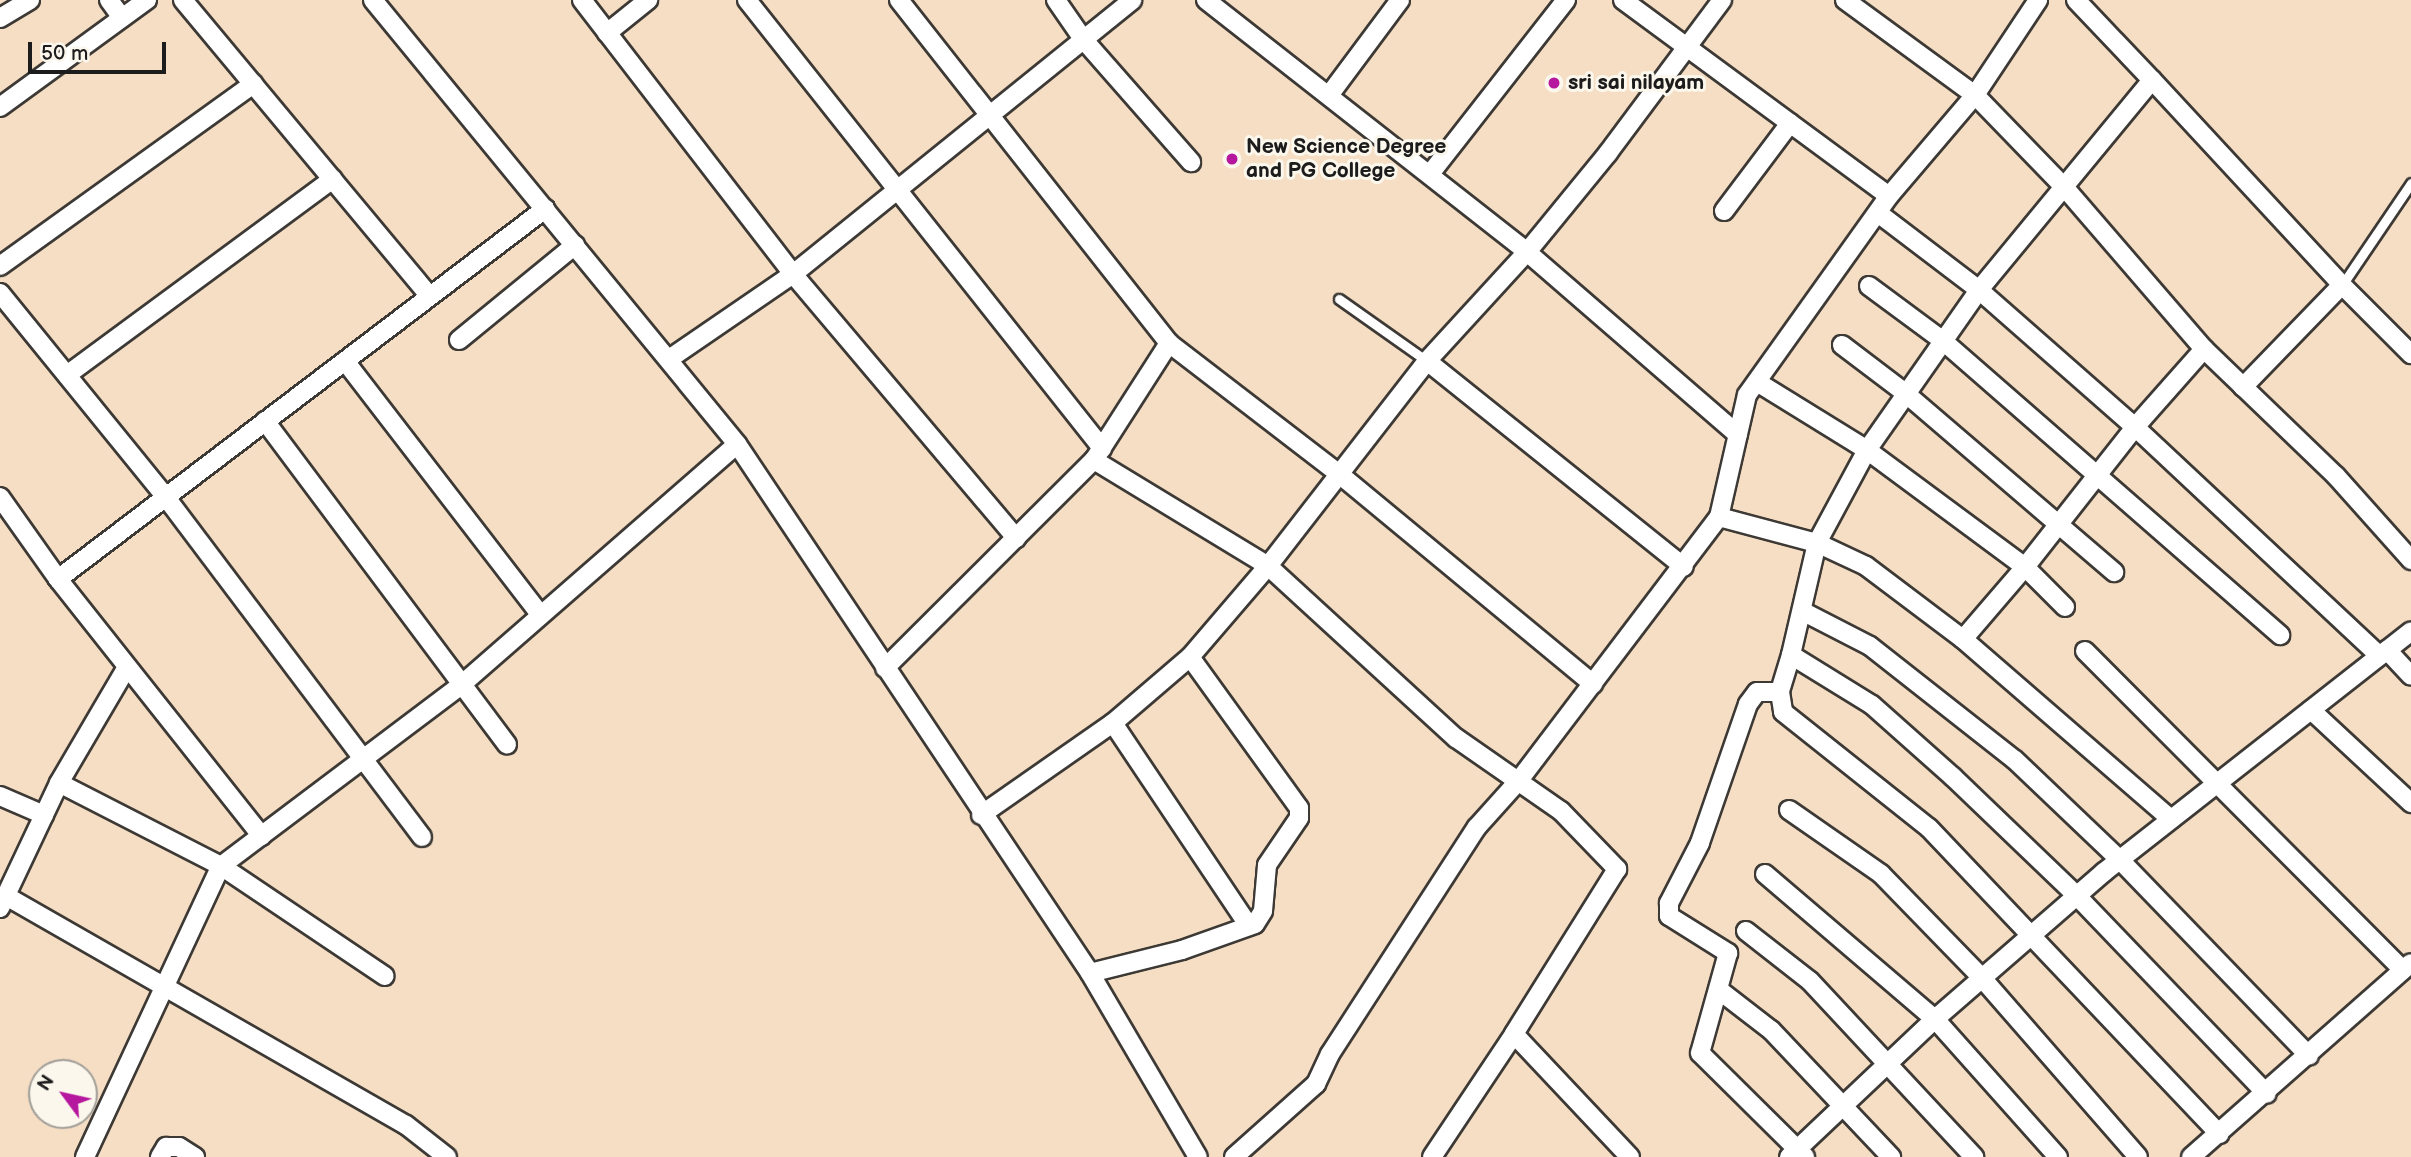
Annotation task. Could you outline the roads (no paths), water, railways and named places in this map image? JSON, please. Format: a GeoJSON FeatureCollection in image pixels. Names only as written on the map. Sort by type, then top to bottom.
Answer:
{"type":"FeatureCollection","features":[{"type":"Feature","properties":{"kind":"street"},"geometry":{"type":"LineString","coordinates":[[0,18],[30,0]]}},
{"type":"Feature","properties":{"kind":"street"},"geometry":{"type":"LineString","coordinates":[[109,0],[122,18]]}},
{"type":"Feature","properties":{"kind":"street"},"geometry":{"type":"LineString","coordinates":[[0,107],[147,0]]}},
{"type":"Feature","properties":{"kind":"street"},"geometry":{"type":"LineString","coordinates":[[183,0],[429,295]]}},
{"type":"Feature","properties":{"kind":"street"},"geometry":{"type":"LineString","coordinates":[[373,0],[737,444],[981,815],[1090,973],[1198,1157]]}},
{"type":"Feature","properties":{"kind":"street"},"geometry":{"type":"LineString","coordinates":[[582,0],[793,274],[1016,538]]}},
{"type":"Feature","properties":{"kind":"street"},"geometry":{"type":"LineString","coordinates":[[607,33],[648,0]]}},
{"type":"Feature","properties":{"kind":"street"},"geometry":{"type":"LineString","coordinates":[[747,0],[1098,454],[1268,566],[1456,738],[1520,779],[1561,811],[1617,869],[1436,1155]]}},
{"type":"Feature","properties":{"kind":"street"},"geometry":{"type":"LineString","coordinates":[[899,0],[1169,343],[1338,473],[1593,684]]}},
{"type":"Feature","properties":{"kind":"street"},"geometry":{"type":"LineString","coordinates":[[1056,0],[1083,39],[1192,162]]}},
{"type":"Feature","properties":{"kind":"street"},"geometry":{"type":"LineString","coordinates":[[669,359],[793,274],[1132,0]]}},
{"type":"Feature","properties":{"kind":"street"},"geometry":{"type":"LineString","coordinates":[[1206,0],[1330,94],[1527,252],[1738,435]]}},
{"type":"Feature","properties":{"kind":"street"},"geometry":{"type":"LineString","coordinates":[[1330,94],[1400,0]]}},
{"type":"Feature","properties":{"kind":"street"},"geometry":{"type":"LineString","coordinates":[[1430,174],[1566,0]]}},
{"type":"Feature","properties":{"kind":"street"},"geometry":{"type":"LineString","coordinates":[[1623,0],[1889,195]]}},
{"type":"Feature","properties":{"kind":"street"},"geometry":{"type":"LineString","coordinates":[[981,815],[1112,723],[1190,657],[1268,566],[1427,360],[1527,252],[1608,153],[1722,0]]}},
{"type":"Feature","properties":{"kind":"street"},"geometry":{"type":"LineString","coordinates":[[1844,0],[1975,95],[2065,188],[2204,349],[2336,476],[2411,559]]}},
{"type":"Feature","properties":{"kind":"street"},"geometry":{"type":"LineString","coordinates":[[1234,1157],[1316,1084],[1478,827],[1520,779],[1684,567],[1719,517],[1747,395],[1889,195],[1975,95],[2038,0]]}},
{"type":"Feature","properties":{"kind":"street"},"geometry":{"type":"LineString","coordinates":[[2076,0],[2342,285],[2411,354]]}},
{"type":"Feature","properties":{"kind":"street"},"geometry":{"type":"LineString","coordinates":[[2152,80],[1979,290],[1904,391],[1867,450],[1817,543],[1780,692],[1783,712],[1929,828],[2028,938],[2219,1134]]}},
{"type":"Feature","properties":{"kind":"street"},"geometry":{"type":"LineString","coordinates":[[0,266],[253,84]]}},
{"type":"Feature","properties":{"kind":"street"},"geometry":{"type":"LineString","coordinates":[[1724,211],[1790,123]]}},
{"type":"Feature","properties":{"kind":"street"},"geometry":{"type":"LineString","coordinates":[[66,375],[333,179]]}},
{"type":"Feature","properties":{"kind":"street"},"geometry":{"type":"LineString","coordinates":[[58,579],[545,209]]}},
{"type":"Feature","properties":{"kind":"street"},"geometry":{"type":"LineString","coordinates":[[1878,213],[1979,290],[2411,676]]}},
{"type":"Feature","properties":{"kind":"street"},"geometry":{"type":"LineString","coordinates":[[459,340],[575,245]]}},
{"type":"Feature","properties":{"kind":"street"},"geometry":{"type":"LineString","coordinates":[[2243,387],[2342,285]]}},
{"type":"Feature","properties":{"kind":"street"},"geometry":{"type":"LineString","coordinates":[[1869,286],[1942,340],[2095,477],[2280,635]]}},
{"type":"Feature","properties":{"kind":"street"},"geometry":{"type":"LineString","coordinates":[[0,293],[165,496],[422,837]]}},
{"type":"Feature","properties":{"kind":"street"},"geometry":{"type":"LineString","coordinates":[[885,668],[1098,454],[1169,343]]}},
{"type":"Feature","properties":{"kind":"street"},"geometry":{"type":"LineString","coordinates":[[1842,345],[1904,391],[2061,522],[2114,572]]}},
{"type":"Feature","properties":{"kind":"street"},"geometry":{"type":"LineString","coordinates":[[1963,639],[2025,567],[2135,427],[2204,349]]}},
{"type":"Feature","properties":{"kind":"street"},"geometry":{"type":"LineString","coordinates":[[1427,360],[1684,567]]}},
{"type":"Feature","properties":{"kind":"street"},"geometry":{"type":"LineString","coordinates":[[345,361],[540,614]]}},
{"type":"Feature","properties":{"kind":"street"},"geometry":{"type":"LineString","coordinates":[[1756,382],[1867,450],[2025,567],[2065,607]]}},
{"type":"Feature","properties":{"kind":"street"},"geometry":{"type":"LineString","coordinates":[[265,421],[507,745]]}},
{"type":"Feature","properties":{"kind":"street"},"geometry":{"type":"LineString","coordinates":[[85,1157],[221,866],[367,761],[461,685],[737,444]]}},
{"type":"Feature","properties":{"kind":"street"},"geometry":{"type":"LineString","coordinates":[[0,497],[58,579],[262,836]]}},
{"type":"Feature","properties":{"kind":"street"},"geometry":{"type":"LineString","coordinates":[[1719,517],[1817,543],[1866,566],[1963,639],[2171,819]]}},
{"type":"Feature","properties":{"kind":"street"},"geometry":{"type":"LineString","coordinates":[[1802,611],[1870,646],[2015,760],[2120,860],[2309,1056]]}},
{"type":"Feature","properties":{"kind":"street"},"geometry":{"type":"LineString","coordinates":[[1780,692],[1757,691],[1748,704],[1700,843],[1669,903],[1669,916],[1678,926],[1727,949],[1728,964],[1699,1053],[1797,1154],[1844,1103],[1889,1061],[2077,896],[2411,631]]}},
{"type":"Feature","properties":{"kind":"street"},"geometry":{"type":"LineString","coordinates":[[2085,651],[2215,785],[2241,805],[2407,967],[2267,1094],[2190,1157]]}},
{"type":"Feature","properties":{"kind":"street"},"geometry":{"type":"LineString","coordinates":[[1791,655],[1872,705],[2077,896],[2267,1094]]}},
{"type":"Feature","properties":{"kind":"street"},"geometry":{"type":"LineString","coordinates":[[1090,973],[1182,950],[1249,926],[1261,918],[1266,865],[1295,825],[1299,808],[1190,657]]}},
{"type":"Feature","properties":{"kind":"street"},"geometry":{"type":"LineString","coordinates":[[127,667],[59,783],[3,902],[165,984],[406,1125],[447,1157]]}},
{"type":"Feature","properties":{"kind":"street"},"geometry":{"type":"LineString","coordinates":[[2311,710],[2411,803]]}},
{"type":"Feature","properties":{"kind":"street"},"geometry":{"type":"LineString","coordinates":[[1112,723],[1249,926]]}},
{"type":"Feature","properties":{"kind":"street"},"geometry":{"type":"LineString","coordinates":[[59,783],[221,866],[385,976]]}},
{"type":"Feature","properties":{"kind":"street"},"geometry":{"type":"LineString","coordinates":[[0,796],[44,815]]}},
{"type":"Feature","properties":{"kind":"street"},"geometry":{"type":"LineString","coordinates":[[1789,810],[1881,874],[1982,978],[2138,1157]]}},
{"type":"Feature","properties":{"kind":"street"},"geometry":{"type":"LineString","coordinates":[[1765,874],[1935,1019],[2058,1157]]}},
{"type":"Feature","properties":{"kind":"street"},"geometry":{"type":"LineString","coordinates":[[1746,931],[1810,981],[1889,1061],[1974,1157]]}},
{"type":"Feature","properties":{"kind":"street"},"geometry":{"type":"LineString","coordinates":[[1719,990],[1771,1030],[1844,1103],[1891,1157]]}},
{"type":"Feature","properties":{"kind":"street"},"geometry":{"type":"LineString","coordinates":[[1514,1034],[1630,1157]]}},
{"type":"Feature","properties":{"kind":"street"},"geometry":{"type":"LineString","coordinates":[[160,1157],[166,1147],[179,1147],[195,1157]]}},
{"type":"Feature","properties":{"kind":"lane"},"geometry":{"type":"LineString","coordinates":[[2342,285],[2411,183]]}},
{"type":"Feature","properties":{"kind":"lane"},"geometry":{"type":"LineString","coordinates":[[1339,299],[1427,360]]}},
{"type":"Feature","properties":{"kind":"place","name":"sri sai nilayam"},"geometry":{"type":"Point","coordinates":[1554,83]}},
{"type":"Feature","properties":{"kind":"place","name":"New Science Degree and PG College"},"geometry":{"type":"Point","coordinates":[1232,159]}}]}
